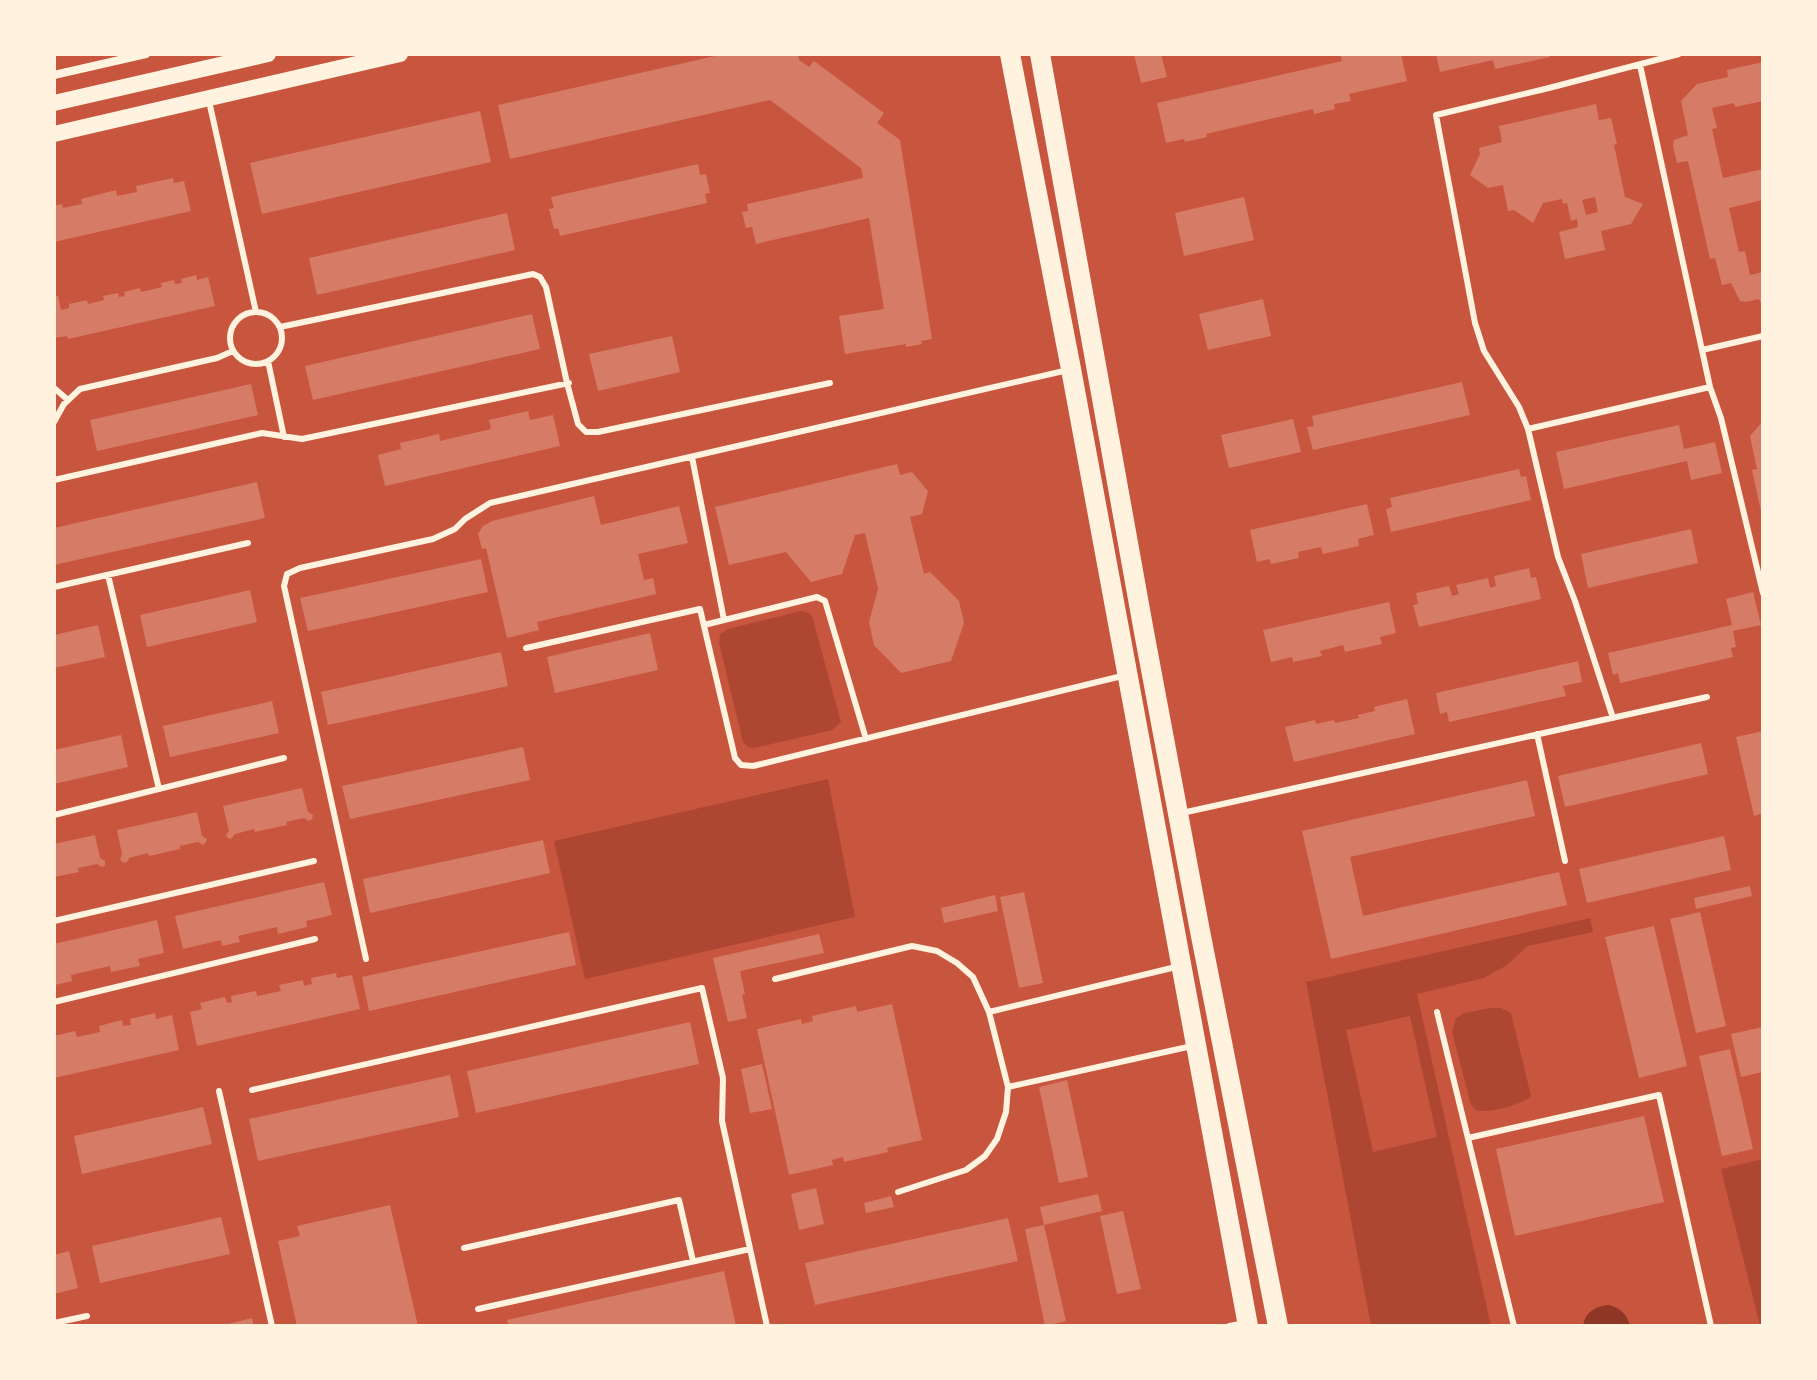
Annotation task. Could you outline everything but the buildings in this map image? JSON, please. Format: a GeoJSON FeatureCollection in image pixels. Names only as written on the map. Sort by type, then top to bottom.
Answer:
{"type":"FeatureCollection","features":[{"type":"Feature","properties":{"kind":"main road"},"geometry":{"type":"LineString","coordinates":[[54,103],[268,54]]}},
{"type":"Feature","properties":{"kind":"main road"},"geometry":{"type":"LineString","coordinates":[[54,134],[400,54]]}},
{"type":"Feature","properties":{"kind":"main road"},"geometry":{"type":"LineString","coordinates":[[1010,54],[1196,1045],[1241,1325]]}},
{"type":"Feature","properties":{"kind":"main road"},"geometry":{"type":"LineString","coordinates":[[1040,54],[1178,813],[1278,1326]]}},
{"type":"Feature","properties":{"kind":"street"},"geometry":{"type":"LineString","coordinates":[[54,75],[146,54]]}},
{"type":"Feature","properties":{"kind":"lane"},"geometry":{"type":"LineString","coordinates":[[1613,718],[1558,557],[1528,429],[1519,407],[1484,351],[1475,323],[1436,115],[1678,54]]}},
{"type":"Feature","properties":{"kind":"lane"},"geometry":{"type":"LineString","coordinates":[[1640,65],[1710,387],[1721,418],[1763,593]]}},
{"type":"Feature","properties":{"kind":"lane"},"geometry":{"type":"LineString","coordinates":[[209,98],[256,312]]}},
{"type":"Feature","properties":{"kind":"lane"},"geometry":{"type":"LineString","coordinates":[[280,327],[533,274],[540,277],[546,287],[578,424],[586,432],[830,383]]}},
{"type":"Feature","properties":{"kind":"lane"},"geometry":{"type":"LineString","coordinates":[[256,312],[270,315],[280,327],[282,335],[279,351],[268,361],[256,364],[239,358],[230,342],[234,323],[241,316],[256,312]]}},
{"type":"Feature","properties":{"kind":"lane"},"geometry":{"type":"LineString","coordinates":[[1702,350],[1763,336]]}},
{"type":"Feature","properties":{"kind":"lane"},"geometry":{"type":"LineString","coordinates":[[54,422],[68,400],[80,389],[217,358],[233,351]]}},
{"type":"Feature","properties":{"kind":"lane"},"geometry":{"type":"LineString","coordinates":[[268,361],[284,437]]}},
{"type":"Feature","properties":{"kind":"lane"},"geometry":{"type":"LineString","coordinates":[[366,959],[284,586],[287,574],[300,568],[433,539],[455,529],[490,503],[1071,369]]}},
{"type":"Feature","properties":{"kind":"lane"},"geometry":{"type":"LineString","coordinates":[[54,480],[262,433],[302,439],[568,383]]}},
{"type":"Feature","properties":{"kind":"lane"},"geometry":{"type":"LineString","coordinates":[[1528,429],[1710,387]]}},
{"type":"Feature","properties":{"kind":"lane"},"geometry":{"type":"LineString","coordinates":[[54,388],[68,400]]}},
{"type":"Feature","properties":{"kind":"lane"},"geometry":{"type":"LineString","coordinates":[[692,457],[724,620]]}},
{"type":"Feature","properties":{"kind":"lane"},"geometry":{"type":"LineString","coordinates":[[54,587],[248,543]]}},
{"type":"Feature","properties":{"kind":"lane"},"geometry":{"type":"LineString","coordinates":[[108,575],[159,789]]}},
{"type":"Feature","properties":{"kind":"lane"},"geometry":{"type":"LineString","coordinates":[[704,625],[817,597],[825,601],[866,739]]}},
{"type":"Feature","properties":{"kind":"lane"},"geometry":{"type":"LineString","coordinates":[[526,648],[700,609],[735,758],[741,765],[753,766],[1127,675]]}},
{"type":"Feature","properties":{"kind":"lane"},"geometry":{"type":"LineString","coordinates":[[1178,813],[1707,697]]}},
{"type":"Feature","properties":{"kind":"lane"},"geometry":{"type":"LineString","coordinates":[[1537,734],[1565,861]]}},
{"type":"Feature","properties":{"kind":"lane"},"geometry":{"type":"LineString","coordinates":[[54,815],[284,758]]}},
{"type":"Feature","properties":{"kind":"lane"},"geometry":{"type":"LineString","coordinates":[[54,921],[314,861]]}},
{"type":"Feature","properties":{"kind":"lane"},"geometry":{"type":"LineString","coordinates":[[54,1002],[315,939]]}},
{"type":"Feature","properties":{"kind":"lane"},"geometry":{"type":"LineString","coordinates":[[775,979],[912,946],[937,951],[973,977],[989,1012],[1008,1087],[1006,1112],[997,1139],[985,1156],[966,1170],[898,1192]]}},
{"type":"Feature","properties":{"kind":"lane"},"geometry":{"type":"LineString","coordinates":[[989,1012],[1180,966]]}},
{"type":"Feature","properties":{"kind":"lane"},"geometry":{"type":"LineString","coordinates":[[252,1090],[702,988],[723,1078],[722,1121],[767,1326]]}},
{"type":"Feature","properties":{"kind":"lane"},"geometry":{"type":"LineString","coordinates":[[1437,1012],[1514,1326]]}},
{"type":"Feature","properties":{"kind":"lane"},"geometry":{"type":"LineString","coordinates":[[1008,1087],[1196,1045]]}},
{"type":"Feature","properties":{"kind":"lane"},"geometry":{"type":"LineString","coordinates":[[219,1091],[272,1326]]}},
{"type":"Feature","properties":{"kind":"lane"},"geometry":{"type":"LineString","coordinates":[[1468,1138],[1659,1095],[1711,1326]]}},
{"type":"Feature","properties":{"kind":"lane"},"geometry":{"type":"LineString","coordinates":[[464,1248],[679,1200],[693,1261]]}},
{"type":"Feature","properties":{"kind":"lane"},"geometry":{"type":"LineString","coordinates":[[478,1309],[750,1249]]}},
{"type":"Feature","properties":{"kind":"lane"},"geometry":{"type":"LineString","coordinates":[[54,1323],[87,1316]]}},
{"type":"Feature","properties":{"kind":"shaded area"},"geometry":{"type":"Polygon","coordinates":[[[801,611],[812,616],[841,722],[832,730],[748,747],[743,742],[719,643],[720,634],[728,629],[801,611]]]}},
{"type":"Feature","properties":{"kind":"shaded area"},"geometry":{"type":"Polygon","coordinates":[[[828,779],[855,917],[585,979],[554,841],[828,779]]]}},
{"type":"Feature","properties":{"kind":"shaded area"},"geometry":{"type":"Polygon","coordinates":[[[1590,918],[1593,932],[1528,946],[1507,965],[1484,978],[1417,994],[1491,1326],[1371,1326],[1306,982],[1590,918]],[[1410,1016],[1346,1030],[1373,1152],[1437,1137],[1410,1016]]]}},
{"type":"Feature","properties":{"kind":"shaded area"},"geometry":{"type":"Polygon","coordinates":[[[1501,1008],[1511,1013],[1531,1096],[1508,1107],[1480,1111],[1471,1105],[1452,1032],[1456,1018],[1501,1008]]]}},
{"type":"Feature","properties":{"kind":"shaded area"},"geometry":{"type":"Polygon","coordinates":[[[1763,1159],[1763,1326],[1760,1326],[1721,1169],[1763,1159]]]}},
{"type":"Feature","properties":{"kind":"shaded area"},"geometry":{"type":"Polygon","coordinates":[[[1609,1305],[1622,1312],[1630,1326],[1583,1326],[1592,1311],[1609,1305]]]}}]}
